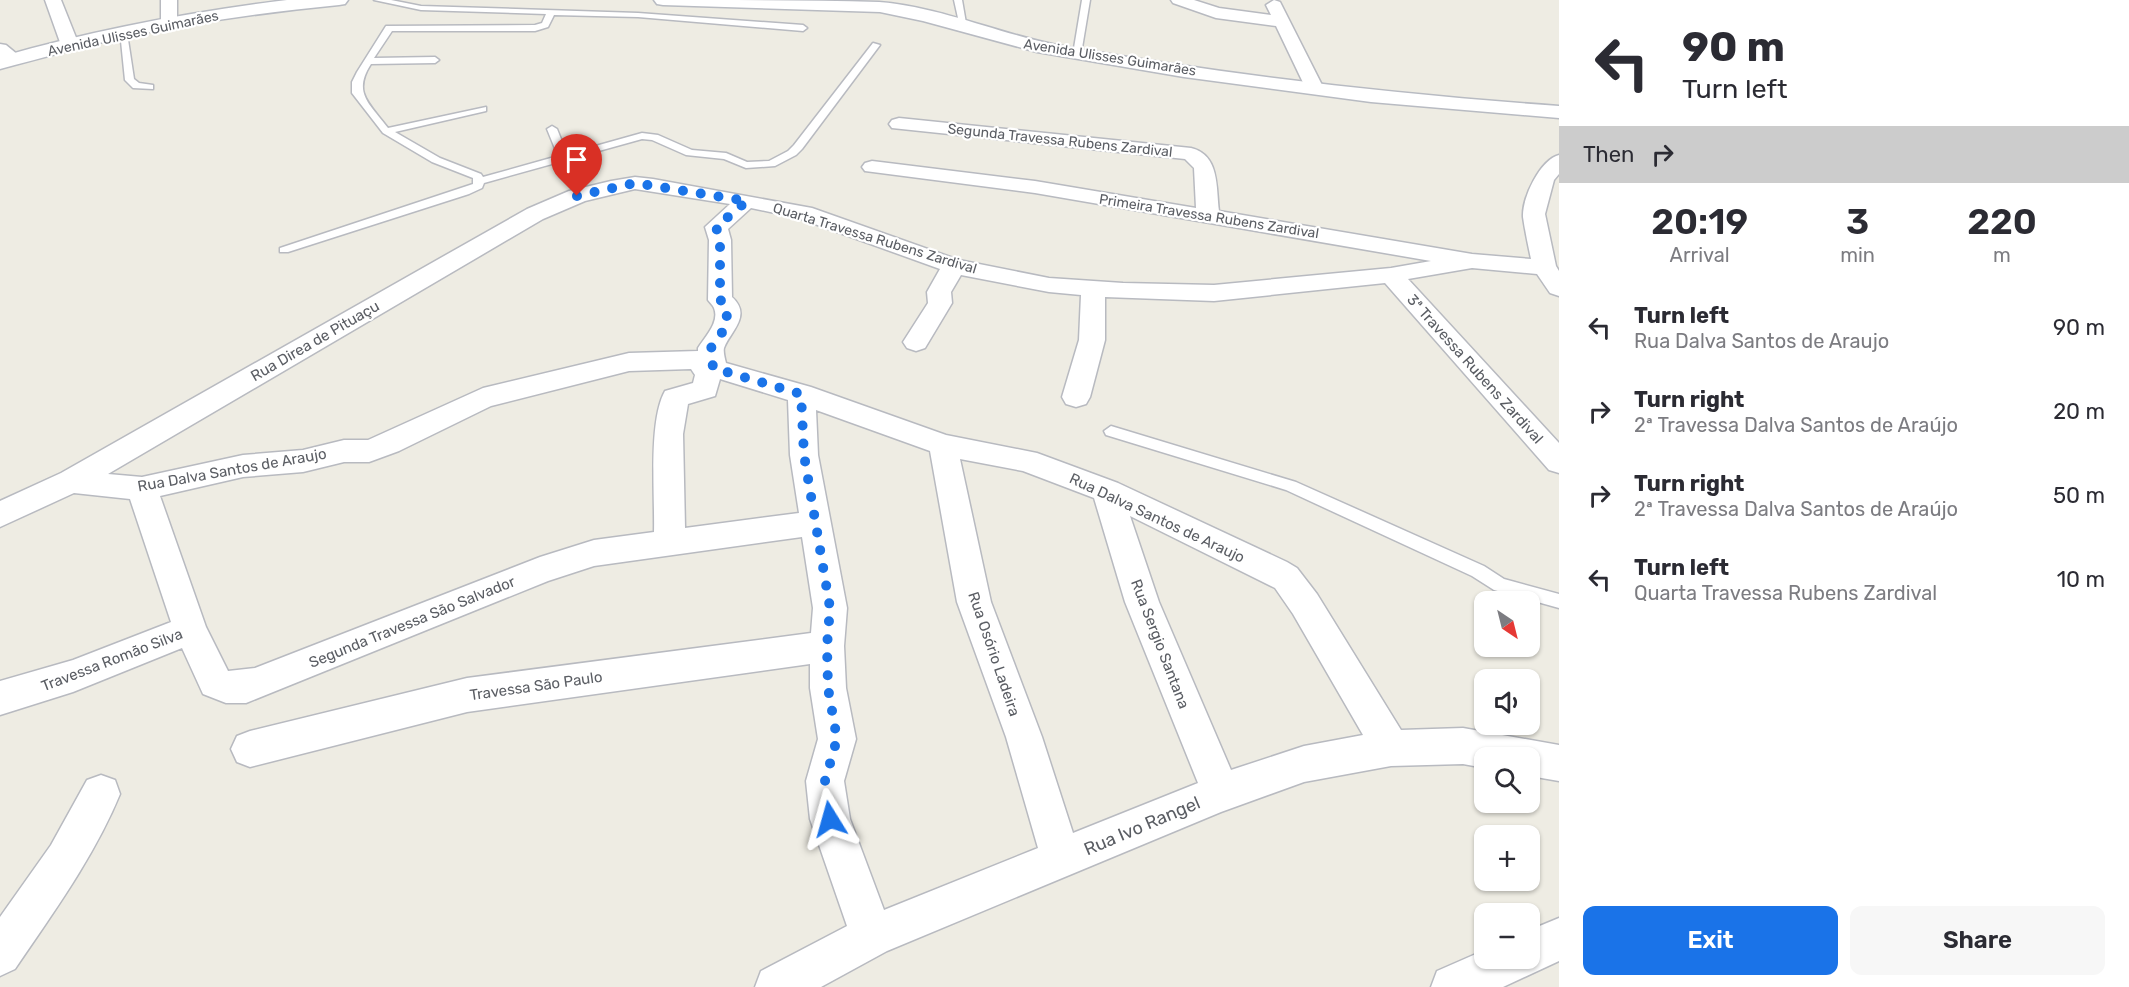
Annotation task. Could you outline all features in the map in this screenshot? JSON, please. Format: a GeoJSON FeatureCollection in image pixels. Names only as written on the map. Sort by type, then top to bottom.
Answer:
{"type":"FeatureCollection","features":[{"type":"Feature","properties":{"kind":"main road","name":"Avenida Ulisses Guimarães"},"geometry":{"type":"LineString","coordinates":[[5,57],[169,23],[312,1],[339,0]]}},
{"type":"Feature","properties":{"kind":"main road","name":"Avenida Ulisses Guimarães"},"geometry":{"type":"LineString","coordinates":[[663,0],[852,3],[894,9],[1027,44],[1077,54],[1315,89],[1464,106],[1559,112]]}},
{"type":"Feature","properties":{"kind":"street"},"geometry":{"type":"LineString","coordinates":[[53,0],[68,34],[70,45]]}},
{"type":"Feature","properties":{"kind":"street"},"geometry":{"type":"LineString","coordinates":[[169,0],[169,23]]}},
{"type":"Feature","properties":{"kind":"street"},"geometry":{"type":"LineString","coordinates":[[1179,0],[1216,13],[1283,22]]}},
{"type":"Feature","properties":{"kind":"street"},"geometry":{"type":"LineString","coordinates":[[1272,0],[1315,89]]}},
{"type":"Feature","properties":{"kind":"street","name":"Segunda Travessa Rubens Zardival"},"geometry":{"type":"LineString","coordinates":[[899,124],[1191,154],[1204,165],[1208,214]]}},
{"type":"Feature","properties":{"kind":"street"},"geometry":{"type":"LineString","coordinates":[[1559,161],[1544,179],[1534,214],[1544,267],[1559,288]]}},
{"type":"Feature","properties":{"kind":"street","name":"Primeira Travessa Rubens Zardival"},"geometry":{"type":"LineString","coordinates":[[872,167],[1035,187],[1208,214],[1472,261],[1544,267]]}},
{"type":"Feature","properties":{"kind":"street","name":"Quarta Travessa Rubens Zardival"},"geometry":{"type":"LineString","coordinates":[[635,183],[747,201],[804,213],[954,266],[1049,285],[1123,291],[1214,293],[1391,275],[1472,261]]}},
{"type":"Feature","properties":{"kind":"street","name":"Rua Direa de Pituaçu"},"geometry":{"type":"LineString","coordinates":[[0,515],[71,481],[535,214],[577,196],[635,183]]}},
{"type":"Feature","properties":{"kind":"street"},"geometry":{"type":"LineString","coordinates":[[670,541],[669,434],[675,398],[705,389],[708,375],[706,364],[711,348],[723,335],[727,314],[726,304],[720,300],[720,240],[716,227],[747,201]]}},
{"type":"Feature","properties":{"kind":"street"},"geometry":{"type":"LineString","coordinates":[[915,342],[940,303],[939,292],[954,266]]}},
{"type":"Feature","properties":{"kind":"street","name":"3ª Travessa Rubens Zardival"},"geometry":{"type":"LineString","coordinates":[[1391,275],[1559,462]]}},
{"type":"Feature","properties":{"kind":"street"},"geometry":{"type":"LineString","coordinates":[[1076,397],[1092,340],[1093,288]]}},
{"type":"Feature","properties":{"kind":"street","name":"Rua Dalva Santos de Araujo"},"geometry":{"type":"LineString","coordinates":[[71,481],[142,489],[243,466],[303,461],[344,451],[369,451],[389,444],[483,398],[629,362],[706,364],[801,394],[943,445],[1027,461],[1107,492],[1286,578],[1342,664],[1391,748]]}},
{"type":"Feature","properties":{"kind":"street"},"geometry":{"type":"LineString","coordinates":[[801,394],[804,455],[830,608],[827,646],[828,688],[837,739],[825,781],[830,819],[872,936]]}},
{"type":"Feature","properties":{"kind":"street","name":"Rua Osório Ladeira"},"geometry":{"type":"LineString","coordinates":[[943,445],[957,530],[974,602],[1024,737],[1061,859]]}},
{"type":"Feature","properties":{"kind":"street","name":"Segunda Travessa São Salvador"},"geometry":{"type":"LineString","coordinates":[[142,489],[190,630],[216,683],[225,687],[238,688],[256,684],[540,570],[594,553],[815,523]]}},
{"type":"Feature","properties":{"kind":"street","name":"Rua Sergio Santana"},"geometry":{"type":"LineString","coordinates":[[1107,492],[1142,602],[1221,793]]}},
{"type":"Feature","properties":{"kind":"street","name":"Travessa Romão Silva"},"geometry":{"type":"LineString","coordinates":[[0,698],[37,689],[96,669],[190,630]]}},
{"type":"Feature","properties":{"kind":"street","name":"Travessa São Paulo"},"geometry":{"type":"LineString","coordinates":[[250,749],[467,695],[827,646]]}},
{"type":"Feature","properties":{"kind":"street","name":"Rua Ivo Rangel"},"geometry":{"type":"LineString","coordinates":[[777,987],[872,936],[1221,793],[1304,764],[1391,748],[1463,746],[1474,748]]}},
{"type":"Feature","properties":{"kind":"street","name":"Rua Ivo Rangel"},"geometry":{"type":"LineString","coordinates":[[1540,760],[1559,763]]}},
{"type":"Feature","properties":{"kind":"street"},"geometry":{"type":"LineString","coordinates":[[0,954],[65,859],[101,795]]}},
{"type":"Feature","properties":{"kind":"street"},"geometry":{"type":"LineString","coordinates":[[1540,948],[1559,939]]}},
{"type":"Feature","properties":{"kind":"street"},"geometry":{"type":"LineString","coordinates":[[1453,987],[1493,969]]}},
{"type":"Feature","properties":{"kind":"lane"},"geometry":{"type":"LineString","coordinates":[[378,0],[421,8],[551,13],[565,9],[639,10],[803,28]]}},
{"type":"Feature","properties":{"kind":"lane"},"geometry":{"type":"LineString","coordinates":[[958,0],[964,27]]}},
{"type":"Feature","properties":{"kind":"lane"},"geometry":{"type":"LineString","coordinates":[[1077,54],[1086,0]]}},
{"type":"Feature","properties":{"kind":"lane"},"geometry":{"type":"LineString","coordinates":[[480,181],[477,176],[436,160],[386,131],[357,93],[357,82],[388,28],[535,28],[545,25],[551,13]]}},
{"type":"Feature","properties":{"kind":"lane"},"geometry":{"type":"LineString","coordinates":[[123,33],[130,80],[136,86],[150,87]]}},
{"type":"Feature","properties":{"kind":"lane"},"geometry":{"type":"LineString","coordinates":[[285,250],[465,192],[478,186],[480,181],[642,136],[654,137],[690,153],[726,156],[746,165],[782,160],[798,147],[876,45]]}},
{"type":"Feature","properties":{"kind":"lane"},"geometry":{"type":"LineString","coordinates":[[367,61],[435,60]]}},
{"type":"Feature","properties":{"kind":"lane"},"geometry":{"type":"LineString","coordinates":[[386,131],[483,109]]}},
{"type":"Feature","properties":{"kind":"lane"},"geometry":{"type":"LineString","coordinates":[[552,129],[563,157]]}},
{"type":"Feature","properties":{"kind":"lane"},"geometry":{"type":"LineString","coordinates":[[1111,431],[1291,486],[1478,571],[1500,585],[1559,601]]}},
{"type":"Feature","properties":{"kind":"route"},"geometry":{"type":"LineString","coordinates":[[577,196],[635,183],[747,201],[716,227],[720,240],[720,300],[726,304],[727,314],[723,335],[711,348],[713,368],[801,394],[804,455],[830,608],[827,646],[828,688],[837,739],[825,781],[830,819]]}}]}
